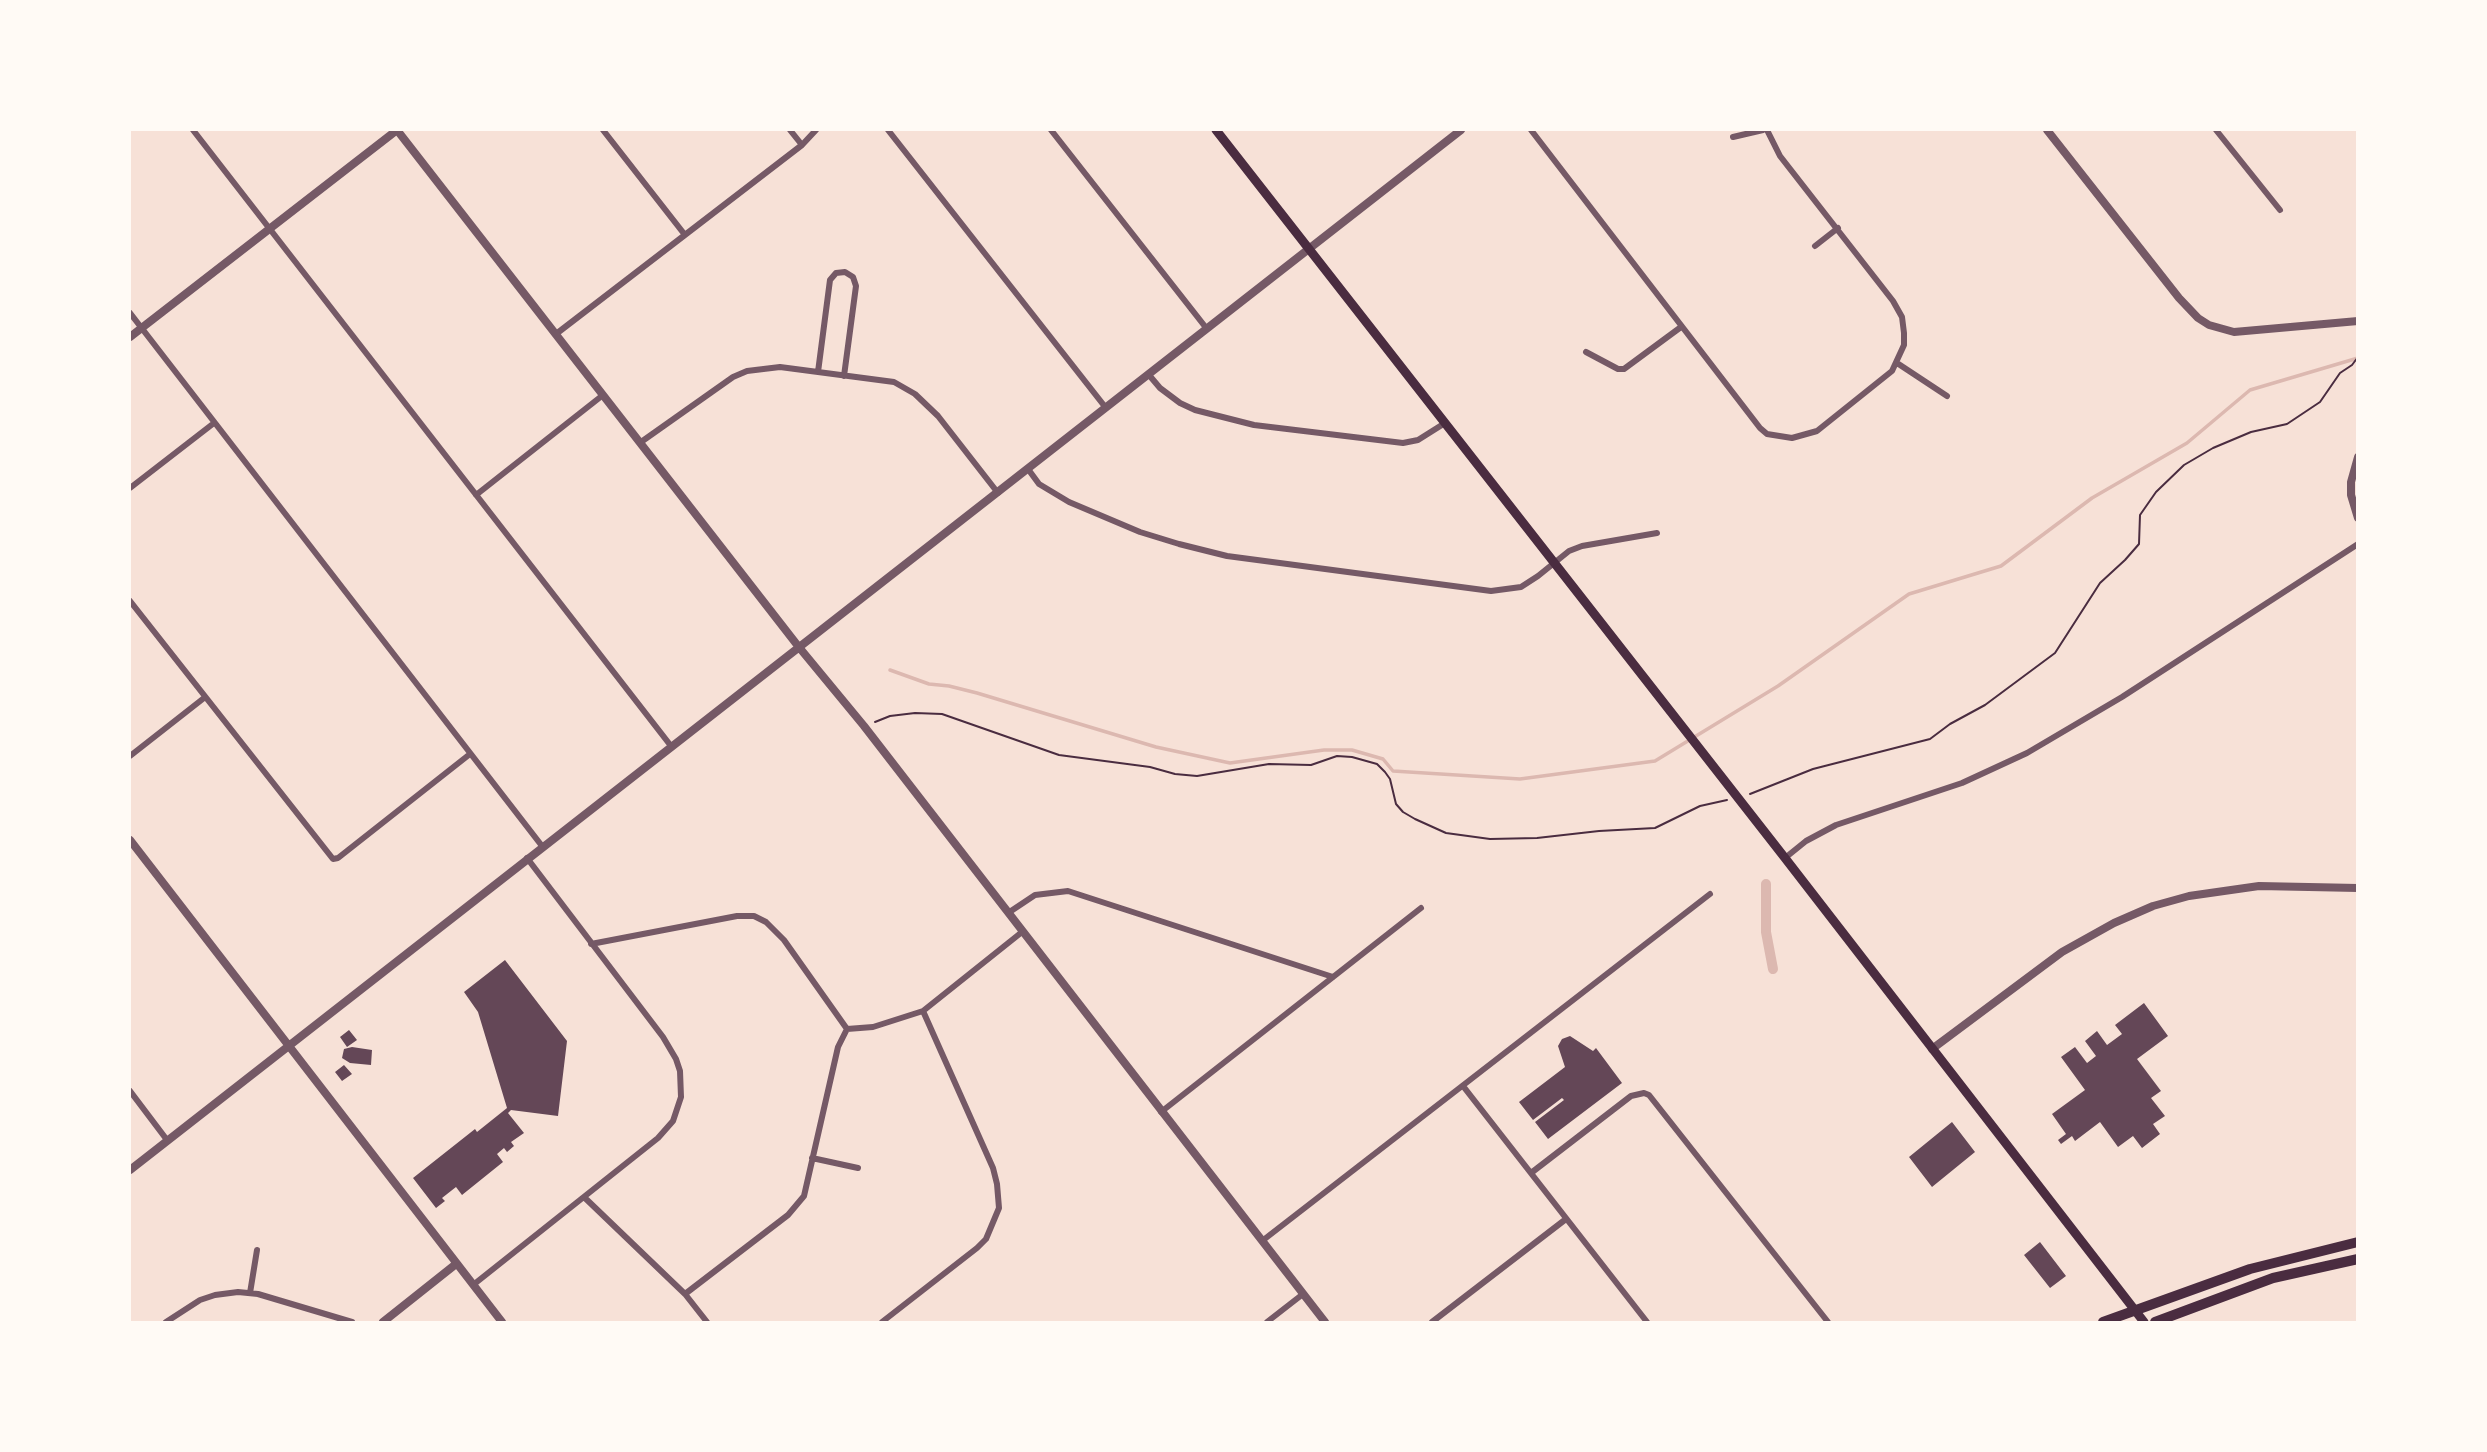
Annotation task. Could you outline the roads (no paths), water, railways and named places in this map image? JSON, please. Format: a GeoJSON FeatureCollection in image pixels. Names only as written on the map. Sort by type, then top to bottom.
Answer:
{"type":"FeatureCollection","features":[{"type":"Feature","properties":{"kind":"highway"},"geometry":{"type":"LineString","coordinates":[[2103,1322],[2250,1269],[2357,1242]]}},
{"type":"Feature","properties":{"kind":"highway"},"geometry":{"type":"LineString","coordinates":[[2155,1322],[2273,1278],[2357,1259]]}},
{"type":"Feature","properties":{"kind":"main road"},"geometry":{"type":"LineString","coordinates":[[1216,130],[2144,1322]]}},
{"type":"Feature","properties":{"kind":"street"},"geometry":{"type":"LineString","coordinates":[[193,130],[671,746]]}},
{"type":"Feature","properties":{"kind":"street"},"geometry":{"type":"LineString","coordinates":[[130,337],[397,130],[1325,1322]]}},
{"type":"Feature","properties":{"kind":"street"},"geometry":{"type":"LineString","coordinates":[[603,130],[685,235]]}},
{"type":"Feature","properties":{"kind":"street"},"geometry":{"type":"LineString","coordinates":[[790,130],[802,145]]}},
{"type":"Feature","properties":{"kind":"street"},"geometry":{"type":"LineString","coordinates":[[556,334],[802,145],[816,130]]}},
{"type":"Feature","properties":{"kind":"street"},"geometry":{"type":"LineString","coordinates":[[888,130],[1106,408]]}},
{"type":"Feature","properties":{"kind":"street"},"geometry":{"type":"LineString","coordinates":[[1051,130],[1207,329]]}},
{"type":"Feature","properties":{"kind":"street"},"geometry":{"type":"LineString","coordinates":[[130,1170],[1461,130]]}},
{"type":"Feature","properties":{"kind":"street"},"geometry":{"type":"LineString","coordinates":[[1531,130],[1681,327],[1767,434],[1792,438],[1817,431],[1892,370],[1904,345],[1902,317],[1838,228],[1780,156],[1765,130],[1733,137]]}},
{"type":"Feature","properties":{"kind":"street"},"geometry":{"type":"LineString","coordinates":[[2048,130],[2179,298],[2209,325],[2234,332],[2357,321]]}},
{"type":"Feature","properties":{"kind":"street"},"geometry":{"type":"LineString","coordinates":[[2216,130],[2280,210]]}},
{"type":"Feature","properties":{"kind":"street"},"geometry":{"type":"LineString","coordinates":[[1815,246],[1838,228]]}},
{"type":"Feature","properties":{"kind":"street"},"geometry":{"type":"LineString","coordinates":[[818,372],[830,280],[836,274],[845,272],[853,277],[856,286],[844,376]]}},
{"type":"Feature","properties":{"kind":"street"},"geometry":{"type":"LineString","coordinates":[[130,313],[542,846]]}},
{"type":"Feature","properties":{"kind":"street"},"geometry":{"type":"LineString","coordinates":[[1587,352],[1618,369],[1624,369],[1681,327]]}},
{"type":"Feature","properties":{"kind":"street"},"geometry":{"type":"LineString","coordinates":[[1897,363],[1947,396]]}},
{"type":"Feature","properties":{"kind":"street"},"geometry":{"type":"LineString","coordinates":[[641,442],[733,376],[747,371],[780,368],[894,382],[915,394],[938,416],[998,493]]}},
{"type":"Feature","properties":{"kind":"street"},"geometry":{"type":"LineString","coordinates":[[1149,374],[1168,395],[1195,410],[1267,427],[1403,443],[1419,440],[1445,423]]}},
{"type":"Feature","properties":{"kind":"street"},"geometry":{"type":"LineString","coordinates":[[476,495],[603,395]]}},
{"type":"Feature","properties":{"kind":"street"},"geometry":{"type":"LineString","coordinates":[[130,488],[214,423]]}},
{"type":"Feature","properties":{"kind":"street"},"geometry":{"type":"LineString","coordinates":[[2357,457],[2351,482],[2351,495],[2357,518]]}},
{"type":"Feature","properties":{"kind":"street"},"geometry":{"type":"LineString","coordinates":[[1028,470],[1044,488],[1108,519],[1140,532],[1227,556],[1491,591],[1521,587],[1569,551],[1582,546],[1657,533]]}},
{"type":"Feature","properties":{"kind":"street"},"geometry":{"type":"LineString","coordinates":[[1785,858],[1806,841],[1836,825],[1962,783],[2027,753],[2122,697],[2357,544]]}},
{"type":"Feature","properties":{"kind":"street"},"geometry":{"type":"LineString","coordinates":[[130,601],[333,859],[338,858],[470,754]]}},
{"type":"Feature","properties":{"kind":"street"},"geometry":{"type":"LineString","coordinates":[[130,756],[204,698]]}},
{"type":"Feature","properties":{"kind":"street"},"geometry":{"type":"LineString","coordinates":[[130,840],[502,1322]]}},
{"type":"Feature","properties":{"kind":"street"},"geometry":{"type":"LineString","coordinates":[[473,1285],[585,1198],[666,1130],[678,1109],[682,1085],[676,1059],[663,1037],[527,858]]}},
{"type":"Feature","properties":{"kind":"street"},"geometry":{"type":"LineString","coordinates":[[1932,1049],[2062,952],[2114,923],[2154,906],[2189,896],[2259,886],[2357,888]]}},
{"type":"Feature","properties":{"kind":"street"},"geometry":{"type":"LineString","coordinates":[[1007,914],[1035,895],[1068,891],[1334,977]]}},
{"type":"Feature","properties":{"kind":"street"},"geometry":{"type":"LineString","coordinates":[[1262,1241],[1710,894]]}},
{"type":"Feature","properties":{"kind":"street"},"geometry":{"type":"LineString","coordinates":[[1161,1112],[1421,908]]}},
{"type":"Feature","properties":{"kind":"street"},"geometry":{"type":"LineString","coordinates":[[592,944],[737,916],[754,916],[766,922],[784,940],[847,1029]]}},
{"type":"Feature","properties":{"kind":"street"},"geometry":{"type":"LineString","coordinates":[[847,1029],[873,1027],[923,1012],[1022,932]]}},
{"type":"Feature","properties":{"kind":"street"},"geometry":{"type":"LineString","coordinates":[[882,1322],[977,1248],[986,1239],[999,1208],[998,1184],[993,1168],[923,1012]]}},
{"type":"Feature","properties":{"kind":"street"},"geometry":{"type":"LineString","coordinates":[[685,1294],[798,1205],[808,1186],[838,1047],[847,1029]]}},
{"type":"Feature","properties":{"kind":"street"},"geometry":{"type":"LineString","coordinates":[[1463,1086],[1647,1322]]}},
{"type":"Feature","properties":{"kind":"street"},"geometry":{"type":"LineString","coordinates":[[130,1091],[167,1140]]}},
{"type":"Feature","properties":{"kind":"street"},"geometry":{"type":"LineString","coordinates":[[1531,1174],[1630,1096],[1644,1093],[1654,1099],[1828,1322]]}},
{"type":"Feature","properties":{"kind":"street"},"geometry":{"type":"LineString","coordinates":[[813,1158],[858,1168]]}},
{"type":"Feature","properties":{"kind":"street"},"geometry":{"type":"LineString","coordinates":[[585,1198],[685,1294],[707,1322]]}},
{"type":"Feature","properties":{"kind":"street"},"geometry":{"type":"LineString","coordinates":[[1432,1322],[1566,1219]]}},
{"type":"Feature","properties":{"kind":"street"},"geometry":{"type":"LineString","coordinates":[[250,1293],[257,1250]]}},
{"type":"Feature","properties":{"kind":"street"},"geometry":{"type":"LineString","coordinates":[[383,1322],[456,1264]]}},
{"type":"Feature","properties":{"kind":"street"},"geometry":{"type":"LineString","coordinates":[[166,1322],[191,1304],[227,1293],[250,1293],[352,1322]]}},
{"type":"Feature","properties":{"kind":"street"},"geometry":{"type":"LineString","coordinates":[[1267,1322],[1303,1294]]}},
{"type":"Feature","properties":{"kind":"waterway"},"geometry":{"type":"LineString","coordinates":[[890,670],[929,684],[977,693],[1156,747],[1230,763],[1324,750],[1352,750],[1383,759],[1393,771],[1520,779],[1655,761],[1778,686],[1909,594],[2001,566],[2092,498],[2187,443],[2250,390],[2358,358]]}},
{"type":"Feature","properties":{"kind":"waterway"},"geometry":{"type":"LineString","coordinates":[[1766,884],[1766,932],[1773,969]]}}]}
